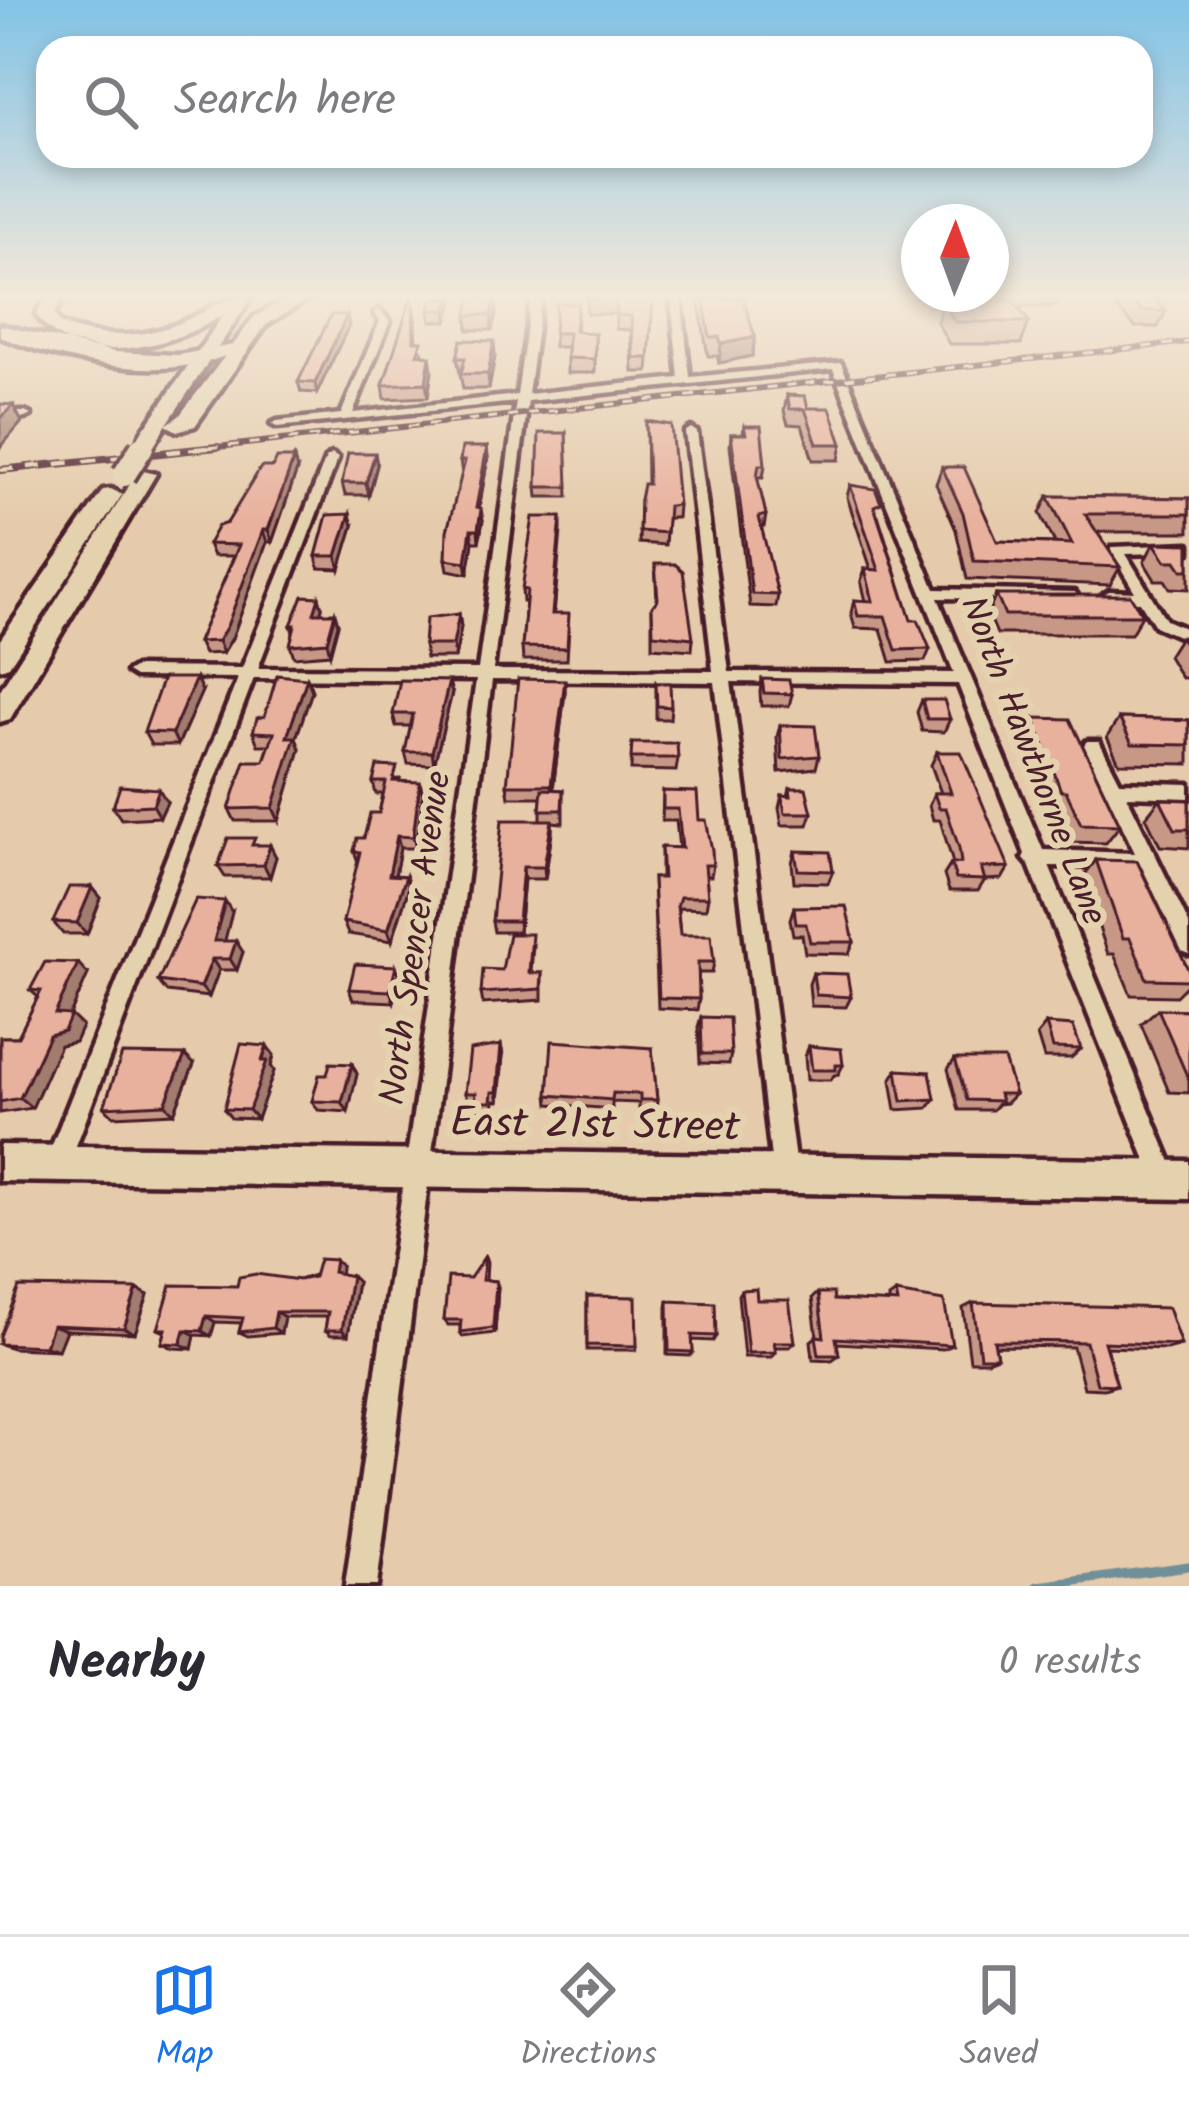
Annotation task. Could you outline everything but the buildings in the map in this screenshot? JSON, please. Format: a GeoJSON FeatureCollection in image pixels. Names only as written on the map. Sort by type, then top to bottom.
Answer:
{"type":"FeatureCollection","features":[{"type":"Feature","properties":{"kind":"highway"},"geometry":{"type":"LineString","coordinates":[[182,372],[186,383]]}},
{"type":"Feature","properties":{"kind":"highway"},"geometry":{"type":"LineString","coordinates":[[167,429],[188,421],[223,372]]}},
{"type":"Feature","properties":{"kind":"main road"},"geometry":{"type":"LineString","coordinates":[[167,429],[194,372]]}},
{"type":"Feature","properties":{"kind":"main road"},"geometry":{"type":"LineString","coordinates":[[0,659],[209,372]]}},
{"type":"Feature","properties":{"kind":"main road"},"geometry":{"type":"LineString","coordinates":[[0,712],[135,474]]}},
{"type":"Feature","properties":{"kind":"main road","name":"East 21st Street"},"geometry":{"type":"LineString","coordinates":[[0,1162],[1178,1180]]}},
{"type":"Feature","properties":{"kind":"street"},"geometry":{"type":"LineString","coordinates":[[346,416],[364,372]]}},
{"type":"Feature","properties":{"kind":"street","name":"North Spencer Avenue"},"geometry":{"type":"LineString","coordinates":[[361,1586],[524,372]]}},
{"type":"Feature","properties":{"kind":"street"},"geometry":{"type":"LineString","coordinates":[[277,424],[685,381],[684,372]]}},
{"type":"Feature","properties":{"kind":"street","name":"North Hawthorne Lane"},"geometry":{"type":"LineString","coordinates":[[685,381],[770,372]]}},
{"type":"Feature","properties":{"kind":"street","name":"North Hawthorne Lane"},"geometry":{"type":"LineString","coordinates":[[838,372],[857,426],[931,592],[1034,858],[1178,1180]]}},
{"type":"Feature","properties":{"kind":"street"},"geometry":{"type":"LineString","coordinates":[[0,415],[25,416]]}},
{"type":"Feature","properties":{"kind":"street"},"geometry":{"type":"LineString","coordinates":[[691,432],[785,1175]]}},
{"type":"Feature","properties":{"kind":"street"},"geometry":{"type":"LineString","coordinates":[[57,1163],[332,458]]}},
{"type":"Feature","properties":{"kind":"street"},"geometry":{"type":"LineString","coordinates":[[1189,548],[1117,550],[1160,623],[1189,636]]}},
{"type":"Feature","properties":{"kind":"street"},"geometry":{"type":"LineString","coordinates":[[931,592],[1141,596]]}},
{"type":"Feature","properties":{"kind":"street"},"geometry":{"type":"LineString","coordinates":[[135,672],[964,679]]}},
{"type":"Feature","properties":{"kind":"street"},"geometry":{"type":"LineString","coordinates":[[1093,745],[1189,945]]}},
{"type":"Feature","properties":{"kind":"street"},"geometry":{"type":"LineString","coordinates":[[1114,789],[1189,791]]}},
{"type":"Feature","properties":{"kind":"street"},"geometry":{"type":"LineString","coordinates":[[1034,858],[1149,861]]}},
{"type":"Feature","properties":{"kind":"waterway"},"geometry":{"type":"LineString","coordinates":[[1038,1586],[1189,1566]]}},
{"type":"Feature","properties":{"kind":"railway"},"geometry":{"type":"LineString","coordinates":[[205,448],[911,372]]}},
{"type":"Feature","properties":{"kind":"railway"},"geometry":{"type":"LineString","coordinates":[[205,448],[217,447]]}},
{"type":"Feature","properties":{"kind":"railway"},"geometry":{"type":"LineString","coordinates":[[0,470],[205,448]]}},
{"type":"Feature","properties":{"kind":"railway"},"geometry":{"type":"LineString","coordinates":[[189,450],[205,448]]}}]}
